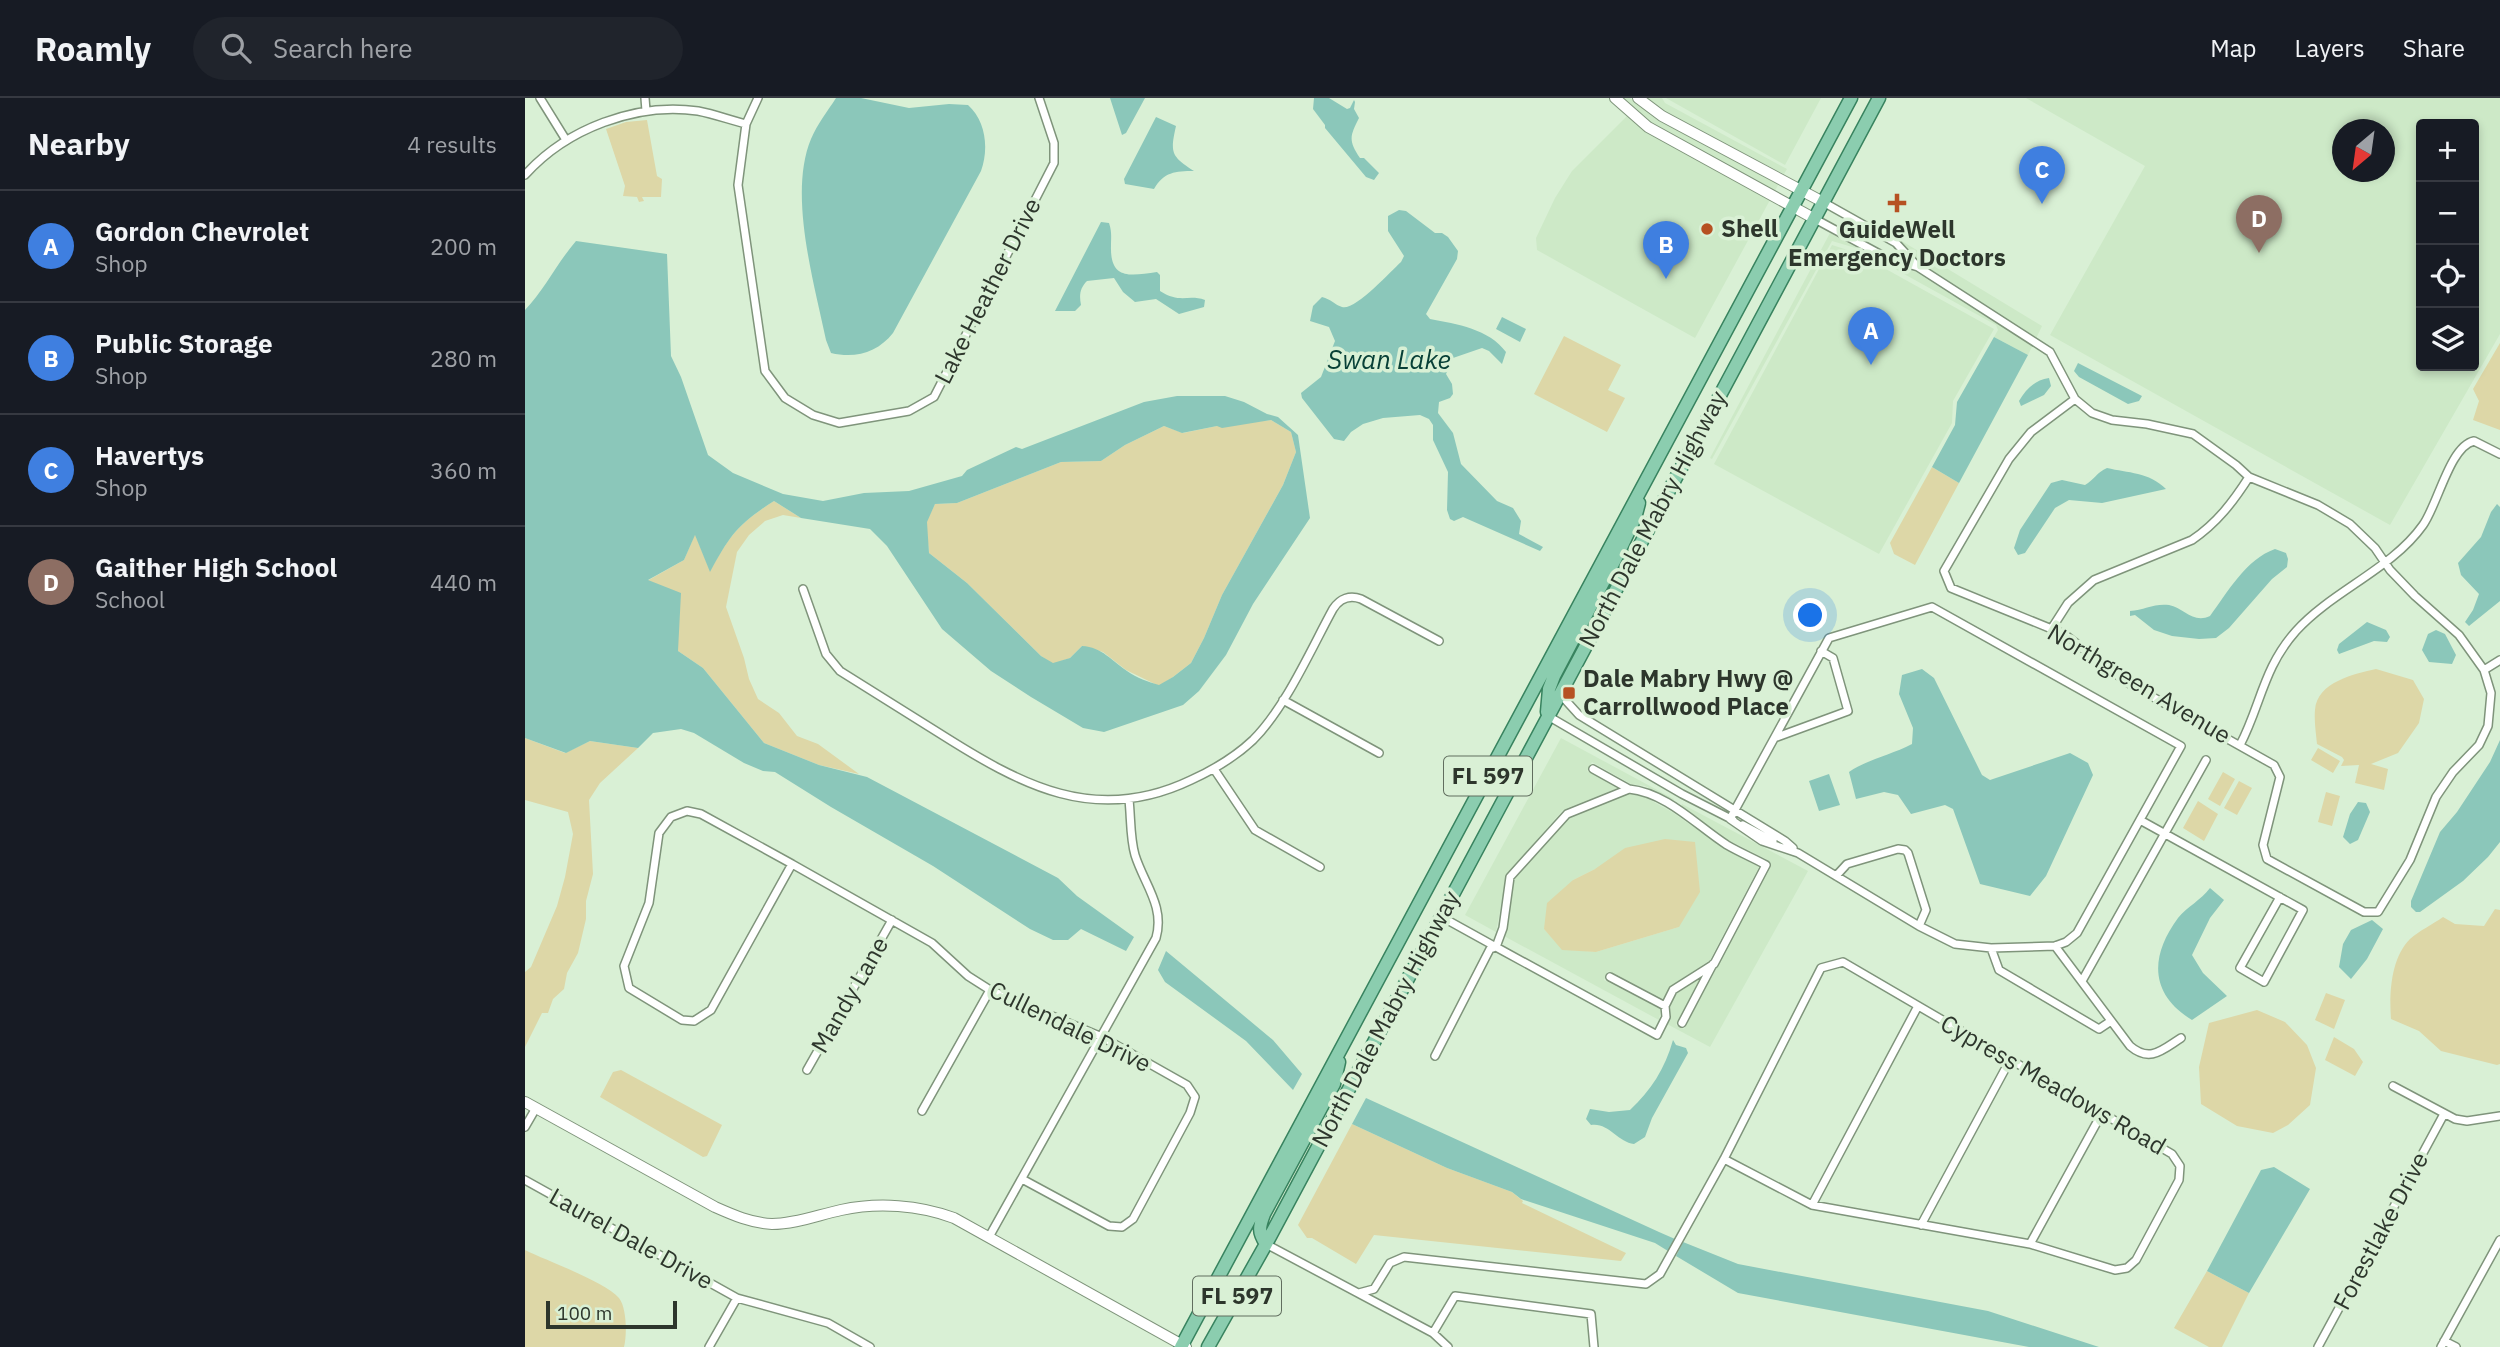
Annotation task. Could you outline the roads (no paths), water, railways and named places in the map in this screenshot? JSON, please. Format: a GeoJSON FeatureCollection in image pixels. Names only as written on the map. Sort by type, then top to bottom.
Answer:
{"type":"FeatureCollection","features":[{"type":"Feature","properties":{"kind":"main road","name":"North Dale Mabry Highway"},"geometry":{"type":"LineString","coordinates":[[1183,1346],[1851,98]]}},
{"type":"Feature","properties":{"kind":"main road","name":"North Dale Mabry Highway"},"geometry":{"type":"LineString","coordinates":[[1208,1347],[1266,1244],[1879,98]]}},
{"type":"Feature","properties":{"kind":"main road"},"geometry":{"type":"LineString","coordinates":[[1547,716],[1549,689],[1554,676],[1636,518],[1641,488]]}},
{"type":"Feature","properties":{"kind":"main road"},"geometry":{"type":"LineString","coordinates":[[1266,1244],[1259,1227],[1264,1214],[1334,1084],[1342,1048]]}},
{"type":"Feature","properties":{"kind":"street"},"geometry":{"type":"LineString","coordinates":[[540,98],[566,140]]}},
{"type":"Feature","properties":{"kind":"street"},"geometry":{"type":"LineString","coordinates":[[645,98],[646,111]]}},
{"type":"Feature","properties":{"kind":"street","name":"Lake Heather Drive"},"geometry":{"type":"LineString","coordinates":[[758,98],[745,124],[738,185],[765,371],[785,398],[813,415],[839,423],[909,411],[934,397],[1054,163],[1055,143],[1039,98]]}},
{"type":"Feature","properties":{"kind":"street"},"geometry":{"type":"LineString","coordinates":[[1615,98],[1648,127],[1815,219]]}},
{"type":"Feature","properties":{"kind":"street"},"geometry":{"type":"LineString","coordinates":[[1638,98],[1662,116],[1823,202]]}},
{"type":"Feature","properties":{"kind":"street"},"geometry":{"type":"LineString","coordinates":[[525,175],[566,140],[605,121],[646,111],[697,111],[745,124]]}},
{"type":"Feature","properties":{"kind":"street","name":"Northgreen Avenue"},"geometry":{"type":"LineString","coordinates":[[1823,202],[1896,243],[1918,267],[2050,352],[2075,399],[2101,417],[2193,434],[2249,477],[2335,514],[2363,536],[2415,596],[2459,635],[2484,670],[2491,693],[2488,726],[2473,753],[2453,772],[2436,797],[2410,860],[2378,912],[2364,912],[2267,859],[2263,845],[2280,777],[2279,770],[2274,765],[2128,683],[2081,645],[2052,628],[1951,588],[1944,571],[2009,459],[2031,432],[2075,399]]}},
{"type":"Feature","properties":{"kind":"street","name":"Northgreen Avenue"},"geometry":{"type":"LineString","coordinates":[[1815,219],[1887,258],[1918,267]]}},
{"type":"Feature","properties":{"kind":"street"},"geometry":{"type":"LineString","coordinates":[[2240,745],[2263,684],[2284,645],[2312,615],[2411,539],[2430,514],[2455,456],[2466,442],[2474,440],[2500,454]]}},
{"type":"Feature","properties":{"kind":"street"},"geometry":{"type":"LineString","coordinates":[[2052,628],[2068,603],[2094,580],[2192,540],[2206,531],[2230,507],[2249,477]]}},
{"type":"Feature","properties":{"kind":"street"},"geometry":{"type":"LineString","coordinates":[[803,589],[825,654],[840,671],[983,761],[1019,780],[1058,794],[1082,799],[1129,800],[1172,789],[1214,769],[1253,739],[1283,700],[1333,609],[1344,598],[1361,599],[1439,641]]}},
{"type":"Feature","properties":{"kind":"street"},"geometry":{"type":"LineString","coordinates":[[1547,716],[1730,819],[1762,841],[1798,853],[1919,926],[1955,944],[1991,948],[2055,946],[2066,942],[2077,933],[2181,746],[1932,607],[1829,638],[1730,819]]}},
{"type":"Feature","properties":{"kind":"street"},"geometry":{"type":"LineString","coordinates":[[1777,737],[1848,711],[1833,658],[1821,651]]}},
{"type":"Feature","properties":{"kind":"street"},"geometry":{"type":"LineString","coordinates":[[2484,670],[2500,660]]}},
{"type":"Feature","properties":{"kind":"street"},"geometry":{"type":"LineString","coordinates":[[1559,693],[1579,715],[1785,841],[1798,853]]}},
{"type":"Feature","properties":{"kind":"street"},"geometry":{"type":"LineString","coordinates":[[1283,700],[1378,753]]}},
{"type":"Feature","properties":{"kind":"street"},"geometry":{"type":"LineString","coordinates":[[1619,758],[1627,745]]}},
{"type":"Feature","properties":{"kind":"street"},"geometry":{"type":"LineString","coordinates":[[2082,981],[2206,760]]}},
{"type":"Feature","properties":{"kind":"street"},"geometry":{"type":"LineString","coordinates":[[1214,769],[1255,830],[1320,867]]}},
{"type":"Feature","properties":{"kind":"street"},"geometry":{"type":"LineString","coordinates":[[1593,769],[1629,789],[1642,790],[1675,807],[1728,845],[1766,865],[1682,1023]]}},
{"type":"Feature","properties":{"kind":"street"},"geometry":{"type":"LineString","coordinates":[[1675,807],[1687,782]]}},
{"type":"Feature","properties":{"kind":"street"},"geometry":{"type":"LineString","coordinates":[[1496,947],[1503,928],[1510,877],[1567,814],[1629,789]]}},
{"type":"Feature","properties":{"kind":"street"},"geometry":{"type":"LineString","coordinates":[[989,1237],[1156,938],[1160,925],[1158,907],[1135,854],[1129,800]]}},
{"type":"Feature","properties":{"kind":"street","name":"Cullendale Drive"},"geometry":{"type":"LineString","coordinates":[[792,864],[711,1010],[694,1021],[683,1020],[629,988],[624,966],[649,903],[659,833],[671,817],[687,811],[701,814],[792,864],[932,943],[968,976],[990,990],[1102,1037],[1187,1085],[1195,1097],[1190,1113],[1133,1219],[1122,1227],[1109,1226],[1022,1179]]}},
{"type":"Feature","properties":{"kind":"street"},"geometry":{"type":"LineString","coordinates":[[2140,820],[2165,833],[2280,897],[2303,910],[2264,982],[2240,968],[2280,897]]}},
{"type":"Feature","properties":{"kind":"street"},"geometry":{"type":"LineString","coordinates":[[1836,876],[1847,864],[1898,849],[1905,850],[1926,910],[1919,926]]}},
{"type":"Feature","properties":{"kind":"street"},"geometry":{"type":"LineString","coordinates":[[1440,916],[1657,1035],[1666,1017],[1665,1006],[1673,990],[1714,964]]}},
{"type":"Feature","properties":{"kind":"street","name":"Mandy Lane"},"geometry":{"type":"LineString","coordinates":[[807,1070],[892,920]]}},
{"type":"Feature","properties":{"kind":"street"},"geometry":{"type":"LineString","coordinates":[[2055,946],[2111,1021],[2139,1053],[2152,1055],[2181,1038]]}},
{"type":"Feature","properties":{"kind":"street"},"geometry":{"type":"LineString","coordinates":[[1435,1056],[1490,949],[1496,947]]}},
{"type":"Feature","properties":{"kind":"street"},"geometry":{"type":"LineString","coordinates":[[1991,948],[1999,970],[2099,1029],[2111,1021]]}},
{"type":"Feature","properties":{"kind":"street","name":"Cypress Meadows Road"},"geometry":{"type":"LineString","coordinates":[[1359,1293],[1374,1289],[1390,1264],[1404,1257],[1646,1284],[1660,1274],[1724,1159],[1821,968],[1843,962],[2172,1154],[2181,1166],[2179,1180],[2136,1260],[2127,1268],[2115,1270],[2030,1244],[1812,1205],[1724,1159]]}},
{"type":"Feature","properties":{"kind":"street"},"geometry":{"type":"LineString","coordinates":[[1610,977],[1665,1006]]}},
{"type":"Feature","properties":{"kind":"street"},"geometry":{"type":"LineString","coordinates":[[922,1111],[990,990]]}},
{"type":"Feature","properties":{"kind":"street"},"geometry":{"type":"LineString","coordinates":[[1812,1205],[1919,1006]]}},
{"type":"Feature","properties":{"kind":"street"},"geometry":{"type":"LineString","coordinates":[[1921,1225],[2010,1060]]}},
{"type":"Feature","properties":{"kind":"street"},"geometry":{"type":"LineString","coordinates":[[2393,1086],[2455,1119],[2467,1121],[2500,1116]]}},
{"type":"Feature","properties":{"kind":"street"},"geometry":{"type":"LineString","coordinates":[[525,1102],[740,1219],[768,1224],[787,1223],[845,1209],[909,1206],[954,1217],[1183,1346]]}},
{"type":"Feature","properties":{"kind":"street"},"geometry":{"type":"LineString","coordinates":[[525,1127],[536,1108]]}},
{"type":"Feature","properties":{"kind":"street"},"geometry":{"type":"LineString","coordinates":[[2030,1244],[2102,1113]]}},
{"type":"Feature","properties":{"kind":"street","name":"Forestlake Drive"},"geometry":{"type":"LineString","coordinates":[[2318,1347],[2444,1114]]}},
{"type":"Feature","properties":{"kind":"street","name":"Laurel Dale Drive"},"geometry":{"type":"LineString","coordinates":[[525,1181],[737,1298],[828,1324],[870,1347]]}},
{"type":"Feature","properties":{"kind":"street"},"geometry":{"type":"LineString","coordinates":[[2456,1347],[2443,1344],[2500,1240]]}},
{"type":"Feature","properties":{"kind":"street"},"geometry":{"type":"LineString","coordinates":[[1266,1244],[1433,1333],[1448,1347]]}},
{"type":"Feature","properties":{"kind":"street"},"geometry":{"type":"LineString","coordinates":[[1433,1333],[1455,1296],[1591,1314],[1594,1347]]}},
{"type":"Feature","properties":{"kind":"street","name":"Laurel Dale Drive"},"geometry":{"type":"LineString","coordinates":[[709,1347],[737,1298]]}},
{"type":"Feature","properties":{"kind":"water"},"geometry":{"type":"Polygon","coordinates":[[[836,98],[861,98],[909,108],[968,105],[979,119],[985,145],[981,171],[893,333],[873,349],[849,355],[831,353],[826,340],[802,211],[805,161],[811,139],[836,98]]]}},
{"type":"Feature","properties":{"kind":"water"},"geometry":{"type":"Polygon","coordinates":[[[1110,98],[1145,98],[1126,133],[1122,135],[1110,98]]]}},
{"type":"Feature","properties":{"kind":"water"},"geometry":{"type":"Polygon","coordinates":[[[1314,98],[1329,98],[1347,109],[1354,100],[1354,109],[1359,118],[1352,134],[1352,142],[1360,158],[1364,158],[1379,173],[1374,180],[1366,177],[1325,128],[1313,109],[1314,98]]]}},
{"type":"Feature","properties":{"kind":"water"},"geometry":{"type":"Polygon","coordinates":[[[1156,117],[1176,126],[1174,153],[1194,171],[1171,174],[1162,179],[1154,189],[1125,184],[1124,179],[1156,117]]]}},
{"type":"Feature","properties":{"kind":"water","name":"Swan Lake"},"geometry":{"type":"Polygon","coordinates":[[[1399,210],[1406,211],[1435,233],[1448,237],[1458,251],[1457,259],[1426,314],[1430,319],[1482,333],[1506,352],[1502,364],[1482,348],[1453,358],[1446,374],[1452,384],[1453,394],[1439,402],[1438,413],[1453,433],[1461,464],[1497,501],[1513,508],[1521,521],[1519,534],[1543,547],[1540,551],[1463,517],[1454,521],[1450,519],[1447,510],[1448,472],[1433,440],[1433,425],[1429,419],[1420,415],[1383,418],[1363,424],[1344,441],[1334,439],[1302,398],[1301,393],[1321,377],[1335,341],[1329,327],[1310,321],[1313,306],[1322,297],[1342,307],[1348,307],[1372,290],[1401,262],[1404,256],[1388,231],[1388,216],[1399,210]]]}},
{"type":"Feature","properties":{"kind":"water"},"geometry":{"type":"Polygon","coordinates":[[[1101,222],[1109,223],[1112,257],[1118,270],[1130,274],[1157,272],[1160,275],[1160,291],[1173,297],[1205,300],[1204,307],[1179,314],[1156,299],[1135,302],[1123,292],[1114,278],[1087,281],[1081,292],[1081,305],[1075,311],[1055,311],[1101,222]]]}},
{"type":"Feature","properties":{"kind":"water"},"geometry":{"type":"Polygon","coordinates":[[[576,241],[667,254],[671,356],[708,455],[733,473],[783,494],[823,501],[864,493],[909,491],[962,476],[967,470],[1016,447],[1022,449],[1144,402],[1177,396],[1225,396],[1244,402],[1278,417],[1298,435],[1310,518],[1253,604],[1226,655],[1199,691],[1183,705],[1104,732],[1083,728],[1031,697],[991,671],[942,629],[887,546],[870,529],[801,518],[774,501],[736,531],[710,572],[695,535],[684,560],[648,580],[681,593],[678,651],[703,668],[764,743],[819,765],[867,777],[1058,878],[1077,896],[1134,937],[1126,951],[1081,929],[1068,940],[1053,940],[1030,929],[933,866],[775,772],[763,771],[744,763],[694,733],[681,729],[653,733],[638,748],[590,741],[566,753],[525,738],[525,310],[576,241]],[[1271,420],[1182,433],[1164,426],[1125,445],[1101,461],[1061,462],[957,503],[935,504],[927,522],[929,553],[967,583],[1041,656],[1053,663],[1070,658],[1082,646],[1089,647],[1101,652],[1135,676],[1159,685],[1191,663],[1222,595],[1283,485],[1296,452],[1291,432],[1271,420]]]}},
{"type":"Feature","properties":{"kind":"water"},"geometry":{"type":"Polygon","coordinates":[[[1502,317],[1526,329],[1520,342],[1496,329],[1502,317]]]}},
{"type":"Feature","properties":{"kind":"water"},"geometry":{"type":"Polygon","coordinates":[[[1994,337],[2028,355],[1959,483],[1932,467],[1955,425],[1957,402],[1994,337]]]}},
{"type":"Feature","properties":{"kind":"water"},"geometry":{"type":"Polygon","coordinates":[[[2078,363],[2142,396],[2139,401],[2128,404],[2079,377],[2074,371],[2078,363]]]}},
{"type":"Feature","properties":{"kind":"water"},"geometry":{"type":"Polygon","coordinates":[[[2049,378],[2051,386],[2044,395],[2021,406],[2019,401],[2028,389],[2049,378]]]}},
{"type":"Feature","properties":{"kind":"water"},"geometry":{"type":"Polygon","coordinates":[[[2107,468],[2145,476],[2166,489],[2102,503],[2069,500],[2055,508],[2025,553],[2018,555],[2014,548],[2020,530],[2051,483],[2062,480],[2085,485],[2107,468]]]}},
{"type":"Feature","properties":{"kind":"water"},"geometry":{"type":"Polygon","coordinates":[[[2497,504],[2500,507],[2500,601],[2469,626],[2465,622],[2479,594],[2461,575],[2458,563],[2481,537],[2497,504]]]}},
{"type":"Feature","properties":{"kind":"water"},"geometry":{"type":"Polygon","coordinates":[[[2275,549],[2286,553],[2287,567],[2272,579],[2229,628],[2216,638],[2172,636],[2154,630],[2135,615],[2130,616],[2130,611],[2169,605],[2199,618],[2210,616],[2246,569],[2255,560],[2275,549]]]}},
{"type":"Feature","properties":{"kind":"water"},"geometry":{"type":"Polygon","coordinates":[[[2367,622],[2386,630],[2390,637],[2387,642],[2374,641],[2339,654],[2339,644],[2367,622]]]}},
{"type":"Feature","properties":{"kind":"water"},"geometry":{"type":"Polygon","coordinates":[[[2436,630],[2445,634],[2456,655],[2452,664],[2429,662],[2422,650],[2428,634],[2436,630]]]}},
{"type":"Feature","properties":{"kind":"water"},"geometry":{"type":"Polygon","coordinates":[[[1922,669],[1934,678],[1982,775],[1990,780],[2070,753],[2088,763],[2093,775],[2046,876],[2030,896],[1980,884],[1953,809],[1945,805],[1911,814],[1898,795],[1884,792],[1856,799],[1849,772],[1912,744],[1913,728],[1899,694],[1902,675],[1922,669]]]}},
{"type":"Feature","properties":{"kind":"water"},"geometry":{"type":"Polygon","coordinates":[[[2500,740],[2500,842],[2463,881],[2420,912],[2416,912],[2411,907],[2411,901],[2440,832],[2457,812],[2490,762],[2500,740]]]}},
{"type":"Feature","properties":{"kind":"water"},"geometry":{"type":"Polygon","coordinates":[[[1829,774],[1840,805],[1819,811],[1809,781],[1829,774]]]}},
{"type":"Feature","properties":{"kind":"water"},"geometry":{"type":"Polygon","coordinates":[[[2358,802],[2366,803],[2370,812],[2358,840],[2350,844],[2343,837],[2350,814],[2358,802]]]}},
{"type":"Feature","properties":{"kind":"water"},"geometry":{"type":"Polygon","coordinates":[[[2210,888],[2224,900],[2210,918],[2192,955],[2203,973],[2227,996],[2192,1020],[2178,1010],[2161,986],[2159,960],[2162,946],[2178,918],[2210,888]]]}},
{"type":"Feature","properties":{"kind":"water"},"geometry":{"type":"Polygon","coordinates":[[[2372,920],[2383,929],[2367,959],[2351,979],[2339,967],[2343,944],[2351,930],[2372,920]]]}},
{"type":"Feature","properties":{"kind":"water"},"geometry":{"type":"Polygon","coordinates":[[[1166,951],[1273,1040],[1302,1074],[1293,1090],[1246,1041],[1165,982],[1158,970],[1166,951]]]}},
{"type":"Feature","properties":{"kind":"water"},"geometry":{"type":"Polygon","coordinates":[[[1673,1040],[1676,1045],[1686,1048],[1688,1053],[1652,1118],[1645,1137],[1634,1144],[1603,1126],[1591,1125],[1586,1119],[1590,1109],[1609,1112],[1630,1110],[1638,1102],[1661,1070],[1673,1040]]]}},
{"type":"Feature","properties":{"kind":"water"},"geometry":{"type":"Polygon","coordinates":[[[1366,1098],[1675,1239],[1668,1251],[1655,1243],[1521,1199],[1512,1192],[1447,1168],[1352,1124],[1366,1098]]]}},
{"type":"Feature","properties":{"kind":"water"},"geometry":{"type":"Polygon","coordinates":[[[2274,1167],[2310,1189],[2249,1293],[2207,1271],[2261,1170],[2274,1167]]]}},
{"type":"Feature","properties":{"kind":"water"},"geometry":{"type":"Polygon","coordinates":[[[1683,1242],[1738,1264],[1988,1311],[2099,1347],[2029,1347],[1738,1293],[1676,1256],[1683,1242]]]}},
{"type":"Feature","properties":{"kind":"place","name":"GuideWell Emergency Doctors"},"geometry":{"type":"Point","coordinates":[1897,203]}},
{"type":"Feature","properties":{"kind":"place","name":"Havertys"},"geometry":{"type":"Point","coordinates":[2042,204]}},
{"type":"Feature","properties":{"kind":"place","name":"Shell"},"geometry":{"type":"Point","coordinates":[1707,229]}},
{"type":"Feature","properties":{"kind":"place","name":"Gaither High School"},"geometry":{"type":"Point","coordinates":[2259,253]}},
{"type":"Feature","properties":{"kind":"place","name":"Public Storage"},"geometry":{"type":"Point","coordinates":[1666,279]}},
{"type":"Feature","properties":{"kind":"place","name":"Gordon Chevrolet"},"geometry":{"type":"Point","coordinates":[1871,365]}},
{"type":"Feature","properties":{"kind":"place","name":"Dale Mabry Hwy @ Carrollwood Place"},"geometry":{"type":"Point","coordinates":[1569,693]}}]}
